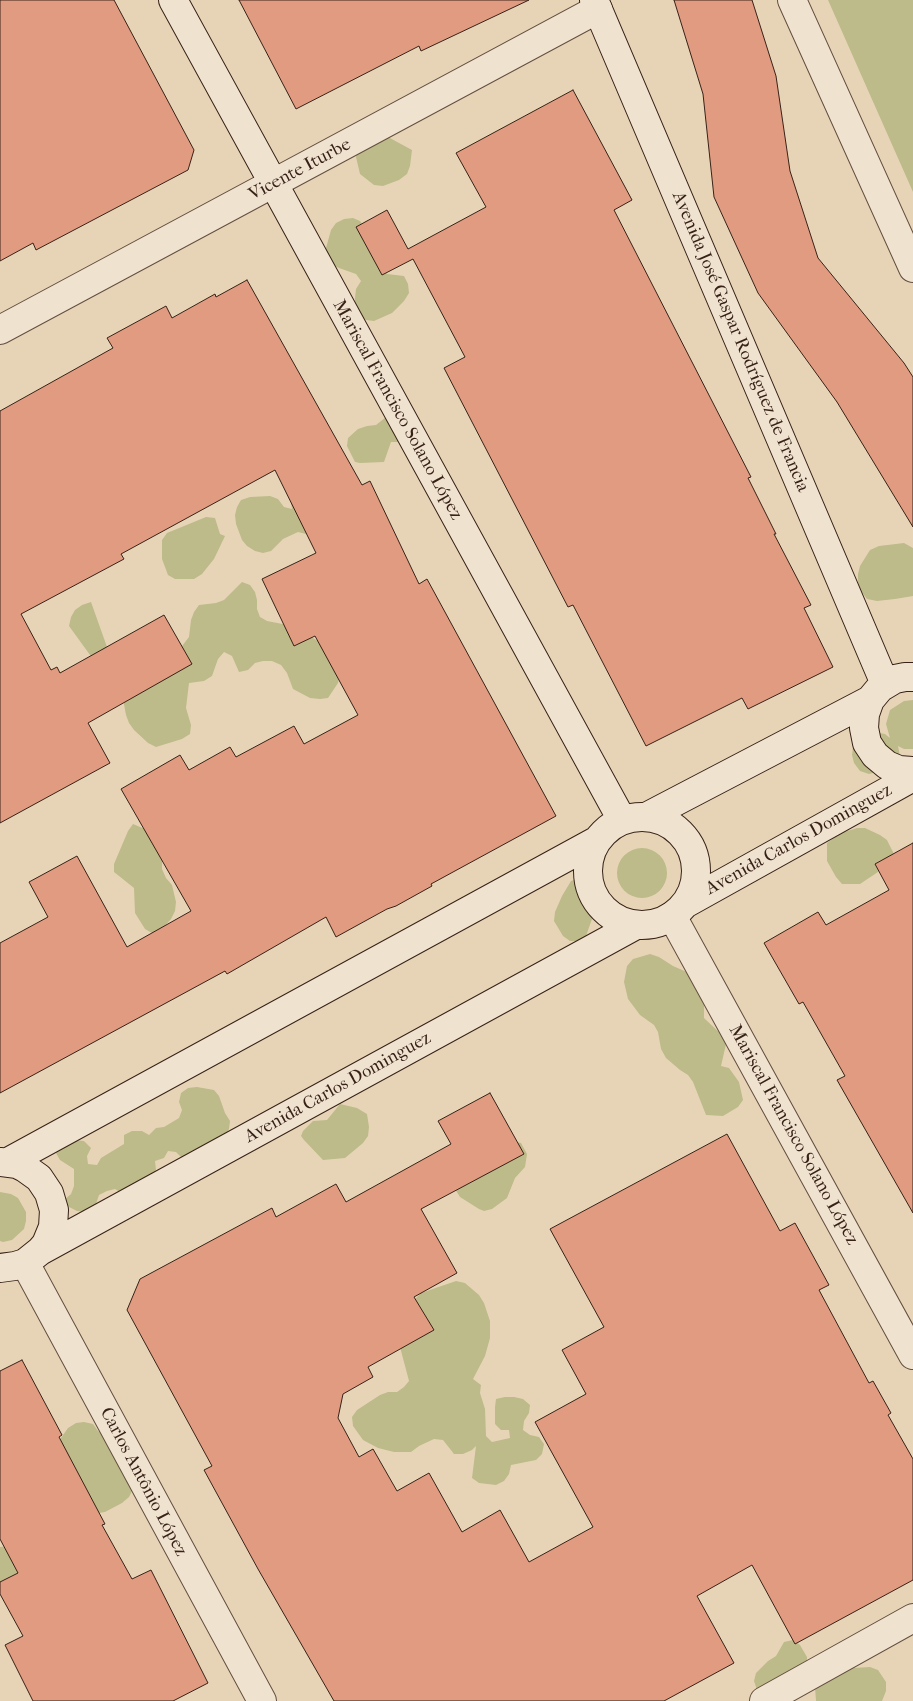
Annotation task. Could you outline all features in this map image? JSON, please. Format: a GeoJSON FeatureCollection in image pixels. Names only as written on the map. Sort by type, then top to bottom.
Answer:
{"type":"FeatureCollection","features":[{"type":"Feature","properties":{"kind":"main road","name":"Mariscal Francisco Solano López"},"geometry":{"type":"LineString","coordinates":[[173,0],[273,184],[635,818]]}},
{"type":"Feature","properties":{"kind":"main road"},"geometry":{"type":"LineString","coordinates":[[792,0],[913,268]]}},
{"type":"Feature","properties":{"kind":"main road","name":"Vicente Iturbe"},"geometry":{"type":"LineString","coordinates":[[0,330],[273,184],[596,5]]}},
{"type":"Feature","properties":{"kind":"main road","name":"Avenida José Gaspar Rodríguez de Francia"},"geometry":{"type":"LineString","coordinates":[[596,5],[897,680]]}},
{"type":"Feature","properties":{"kind":"main road"},"geometry":{"type":"LineString","coordinates":[[897,680],[865,714],[864,728],[867,743],[887,765],[899,770],[913,771]]}},
{"type":"Feature","properties":{"kind":"main road"},"geometry":{"type":"LineString","coordinates":[[635,818],[664,820],[678,830],[689,843],[695,859],[696,876],[692,892],[678,910],[666,920],[651,924],[620,921],[606,912],[596,901],[589,887],[587,871],[589,855],[596,841],[612,824],[635,818],[897,680]]}},
{"type":"Feature","properties":{"kind":"main road","name":"Avenida Carlos Dominguez"},"geometry":{"type":"LineString","coordinates":[[678,910],[913,777]]}},
{"type":"Feature","properties":{"kind":"main road"},"geometry":{"type":"LineString","coordinates":[[4,1162],[596,841]]}},
{"type":"Feature","properties":{"kind":"main road","name":"Mariscal Francisco Solano López"},"geometry":{"type":"LineString","coordinates":[[678,910],[913,1354]]}},
{"type":"Feature","properties":{"kind":"main road","name":"Avenida Carlos Dominguez"},"geometry":{"type":"LineString","coordinates":[[15,1265],[636,924]]}},
{"type":"Feature","properties":{"kind":"main road"},"geometry":{"type":"LineString","coordinates":[[4,1162],[25,1168],[40,1178],[53,1201],[53,1228],[46,1244],[15,1265]]}},
{"type":"Feature","properties":{"kind":"main road","name":"Carlos Antônio López"},"geometry":{"type":"LineString","coordinates":[[15,1265],[262,1701]]}},
{"type":"Feature","properties":{"kind":"main road"},"geometry":{"type":"LineString","coordinates":[[764,1701],[913,1618]]}},
{"type":"Feature","properties":{"kind":"shaded area"},"geometry":{"type":"Polygon","coordinates":[[[828,0],[913,0],[913,192],[828,0]]]}},
{"type":"Feature","properties":{"kind":"shaded area"},"geometry":{"type":"Polygon","coordinates":[[[388,137],[412,150],[410,166],[407,174],[399,180],[383,186],[374,185],[360,174],[356,157],[358,149],[388,137]]]}},
{"type":"Feature","properties":{"kind":"shaded area"},"geometry":{"type":"Polygon","coordinates":[[[353,218],[360,221],[375,243],[381,267],[387,274],[404,276],[408,284],[409,293],[404,301],[392,313],[374,321],[366,320],[358,315],[355,307],[355,298],[356,289],[361,281],[356,274],[331,264],[327,256],[326,248],[331,230],[336,223],[344,219],[353,218]]]}},
{"type":"Feature","properties":{"kind":"shaded area"},"geometry":{"type":"Polygon","coordinates":[[[386,417],[400,442],[391,442],[384,462],[355,462],[347,446],[348,438],[358,429],[376,425],[386,417]]]}},
{"type":"Feature","properties":{"kind":"shaded area"},"geometry":{"type":"Polygon","coordinates":[[[270,496],[278,499],[284,507],[292,509],[290,497],[314,536],[298,532],[283,539],[271,551],[263,553],[247,546],[242,540],[236,524],[235,515],[237,507],[241,500],[250,497],[270,496]]]}},
{"type":"Feature","properties":{"kind":"shaded area"},"geometry":{"type":"Polygon","coordinates":[[[206,517],[215,518],[220,534],[225,536],[214,559],[202,574],[194,579],[175,579],[168,575],[162,559],[162,540],[167,533],[206,517]]]}},
{"type":"Feature","properties":{"kind":"shaded area"},"geometry":{"type":"Polygon","coordinates":[[[904,543],[913,548],[913,596],[877,601],[867,599],[858,583],[858,574],[860,566],[870,550],[879,546],[904,543]]]}},
{"type":"Feature","properties":{"kind":"shaded area"},"geometry":{"type":"Polygon","coordinates":[[[242,582],[250,585],[255,592],[260,617],[267,621],[293,626],[323,644],[340,674],[338,683],[328,698],[310,698],[293,689],[287,673],[281,665],[272,661],[263,661],[255,663],[248,670],[239,672],[232,656],[224,652],[218,659],[212,676],[204,681],[189,683],[186,708],[191,725],[190,734],[182,739],[156,747],[148,743],[129,723],[123,699],[172,659],[189,637],[191,620],[199,605],[224,600],[242,582]]]}},
{"type":"Feature","properties":{"kind":"shaded area"},"geometry":{"type":"Polygon","coordinates":[[[91,602],[112,661],[96,670],[90,655],[69,626],[75,610],[91,602]]]}},
{"type":"Feature","properties":{"kind":"shaded area"},"geometry":{"type":"Polygon","coordinates":[[[913,700],[913,749],[904,749],[898,746],[901,761],[895,767],[869,774],[860,771],[854,763],[852,755],[854,739],[869,731],[885,734],[890,738],[886,724],[890,710],[904,701],[913,700]]]}},
{"type":"Feature","properties":{"kind":"shaded area"},"geometry":{"type":"Polygon","coordinates":[[[133,824],[164,837],[165,853],[162,869],[172,885],[176,902],[175,911],[171,919],[160,931],[152,933],[145,929],[135,913],[134,888],[114,872],[114,864],[128,831],[133,824]]]}},
{"type":"Feature","properties":{"kind":"shaded area"},"geometry":{"type":"Polygon","coordinates":[[[857,828],[865,828],[880,835],[887,840],[894,854],[884,868],[860,884],[842,884],[827,861],[827,843],[841,833],[857,828]]]}},
{"type":"Feature","properties":{"kind":"shaded area"},"geometry":{"type":"Polygon","coordinates":[[[642,848],[651,850],[662,859],[667,873],[665,882],[656,893],[642,898],[633,896],[622,887],[617,873],[619,864],[628,853],[642,848]]]}},
{"type":"Feature","properties":{"kind":"shaded area"},"geometry":{"type":"Polygon","coordinates":[[[587,878],[600,888],[602,904],[599,913],[592,919],[586,936],[580,941],[570,941],[563,936],[554,921],[555,912],[571,881],[587,878]]]}},
{"type":"Feature","properties":{"kind":"shaded area"},"geometry":{"type":"Polygon","coordinates":[[[650,954],[689,973],[704,994],[704,1018],[723,1036],[726,1044],[721,1066],[729,1068],[739,1082],[743,1100],[738,1107],[723,1116],[706,1115],[693,1082],[688,1075],[666,1058],[661,1049],[658,1032],[654,1025],[640,1015],[628,999],[624,982],[627,966],[633,959],[650,954]]]}},
{"type":"Feature","properties":{"kind":"shaded area"},"geometry":{"type":"Polygon","coordinates":[[[197,1087],[214,1090],[219,1096],[230,1121],[229,1129],[225,1136],[182,1158],[176,1152],[168,1151],[164,1158],[155,1161],[156,1170],[149,1176],[141,1179],[131,1193],[122,1193],[115,1189],[107,1191],[99,1195],[94,1210],[86,1212],[77,1211],[69,1207],[64,1200],[71,1194],[74,1186],[74,1169],[60,1160],[56,1153],[58,1145],[65,1139],[84,1141],[91,1148],[87,1156],[88,1164],[97,1165],[101,1158],[124,1144],[124,1135],[132,1131],[142,1131],[149,1135],[156,1128],[164,1127],[179,1118],[182,1110],[179,1102],[181,1093],[188,1088],[197,1087]]]}},
{"type":"Feature","properties":{"kind":"shaded area"},"geometry":{"type":"Polygon","coordinates":[[[340,1104],[357,1108],[367,1114],[368,1136],[363,1143],[345,1158],[323,1160],[301,1136],[303,1131],[313,1121],[327,1120],[340,1104]]]}},
{"type":"Feature","properties":{"kind":"shaded area"},"geometry":{"type":"Polygon","coordinates":[[[513,1141],[521,1143],[527,1154],[525,1167],[515,1178],[507,1198],[492,1209],[484,1211],[460,1197],[455,1189],[513,1141]]]}},
{"type":"Feature","properties":{"kind":"shaded area"},"geometry":{"type":"Polygon","coordinates":[[[0,1192],[11,1194],[18,1198],[26,1212],[24,1229],[12,1240],[3,1242],[0,1241],[0,1192]]]}},
{"type":"Feature","properties":{"kind":"shaded area"},"geometry":{"type":"Polygon","coordinates":[[[456,1281],[465,1283],[479,1295],[490,1321],[490,1338],[485,1356],[473,1379],[481,1385],[480,1393],[485,1409],[486,1436],[492,1442],[510,1438],[509,1430],[501,1430],[495,1424],[495,1407],[496,1399],[514,1397],[523,1399],[530,1405],[523,1430],[530,1435],[539,1437],[544,1444],[542,1454],[536,1460],[511,1465],[509,1474],[504,1481],[496,1485],[479,1483],[472,1478],[476,1446],[463,1454],[454,1454],[443,1440],[434,1439],[411,1452],[394,1452],[378,1448],[363,1440],[353,1426],[352,1417],[357,1410],[380,1395],[388,1392],[397,1392],[409,1381],[400,1347],[409,1305],[421,1293],[456,1281]]]}},
{"type":"Feature","properties":{"kind":"shaded area"},"geometry":{"type":"Polygon","coordinates":[[[76,1423],[93,1424],[98,1431],[111,1441],[133,1489],[129,1497],[122,1503],[105,1512],[87,1515],[58,1442],[68,1428],[76,1423]]]}},
{"type":"Feature","properties":{"kind":"shaded area"},"geometry":{"type":"Polygon","coordinates":[[[9,1546],[34,1567],[0,1593],[0,1547],[9,1546]]]}},
{"type":"Feature","properties":{"kind":"shaded area"},"geometry":{"type":"Polygon","coordinates":[[[793,1640],[800,1645],[807,1657],[807,1666],[757,1690],[754,1681],[756,1673],[776,1656],[784,1642],[793,1640]]]}},
{"type":"Feature","properties":{"kind":"shaded area"},"geometry":{"type":"Polygon","coordinates":[[[870,1667],[878,1670],[886,1682],[886,1691],[882,1701],[816,1701],[815,1687],[836,1673],[853,1668],[870,1667]]]}},
{"type":"Feature","properties":{"kind":"building"},"geometry":{"type":"Polygon","coordinates":[[[0,0],[114,0],[194,150],[188,170],[36,250],[33,243],[0,261],[0,0]]]}},
{"type":"Feature","properties":{"kind":"building"},"geometry":{"type":"Polygon","coordinates":[[[239,0],[529,0],[421,51],[419,46],[296,109],[239,0]]]}},
{"type":"Feature","properties":{"kind":"building"},"geometry":{"type":"Polygon","coordinates":[[[674,0],[752,0],[776,76],[790,171],[818,258],[904,363],[913,377],[913,527],[837,402],[758,293],[714,197],[703,94],[674,0]]]}},
{"type":"Feature","properties":{"kind":"building"},"geometry":{"type":"Polygon","coordinates":[[[573,90],[632,200],[614,210],[751,477],[748,478],[776,534],[774,534],[811,605],[804,608],[833,667],[748,709],[742,698],[646,746],[573,605],[568,607],[444,368],[465,357],[413,259],[382,275],[356,227],[387,210],[408,249],[486,207],[456,153],[573,90]]]}},
{"type":"Feature","properties":{"kind":"building"},"geometry":{"type":"Polygon","coordinates":[[[247,280],[362,485],[370,481],[419,584],[427,579],[556,816],[431,884],[432,886],[396,906],[336,937],[326,917],[227,974],[225,971],[0,1093],[0,943],[48,917],[29,882],[77,856],[127,947],[191,911],[121,789],[180,755],[189,770],[230,747],[236,757],[294,726],[304,744],[358,715],[315,636],[294,646],[262,579],[316,553],[275,470],[121,554],[124,559],[21,614],[51,670],[57,667],[60,673],[164,615],[192,664],[88,723],[110,763],[0,823],[0,411],[113,348],[107,338],[166,306],[172,318],[215,294],[216,297],[247,280]]]}},
{"type":"Feature","properties":{"kind":"building"},"geometry":{"type":"Polygon","coordinates":[[[913,843],[913,1213],[837,1080],[845,1076],[803,1002],[799,1004],[764,943],[818,912],[826,925],[889,890],[875,864],[913,843]]]}},
{"type":"Feature","properties":{"kind":"building"},"geometry":{"type":"Polygon","coordinates":[[[490,1093],[524,1154],[421,1209],[457,1273],[414,1297],[434,1330],[368,1367],[373,1377],[343,1394],[338,1418],[359,1457],[373,1449],[397,1491],[429,1473],[462,1532],[500,1510],[529,1562],[593,1527],[535,1422],[586,1394],[562,1350],[604,1327],[550,1229],[727,1134],[780,1231],[795,1223],[829,1285],[819,1290],[869,1383],[873,1381],[891,1413],[888,1415],[913,1459],[913,1580],[795,1644],[752,1565],[697,1596],[734,1663],[664,1701],[334,1701],[204,1470],[212,1466],[127,1310],[140,1279],[272,1208],[276,1217],[336,1184],[346,1202],[451,1144],[438,1121],[490,1093]]]}},
{"type":"Feature","properties":{"kind":"building"},"geometry":{"type":"Polygon","coordinates":[[[22,1360],[62,1435],[59,1437],[105,1524],[102,1525],[132,1579],[151,1570],[208,1683],[173,1701],[33,1701],[5,1645],[23,1636],[0,1594],[0,1582],[18,1573],[0,1539],[0,1371],[22,1360]]]}}]}
